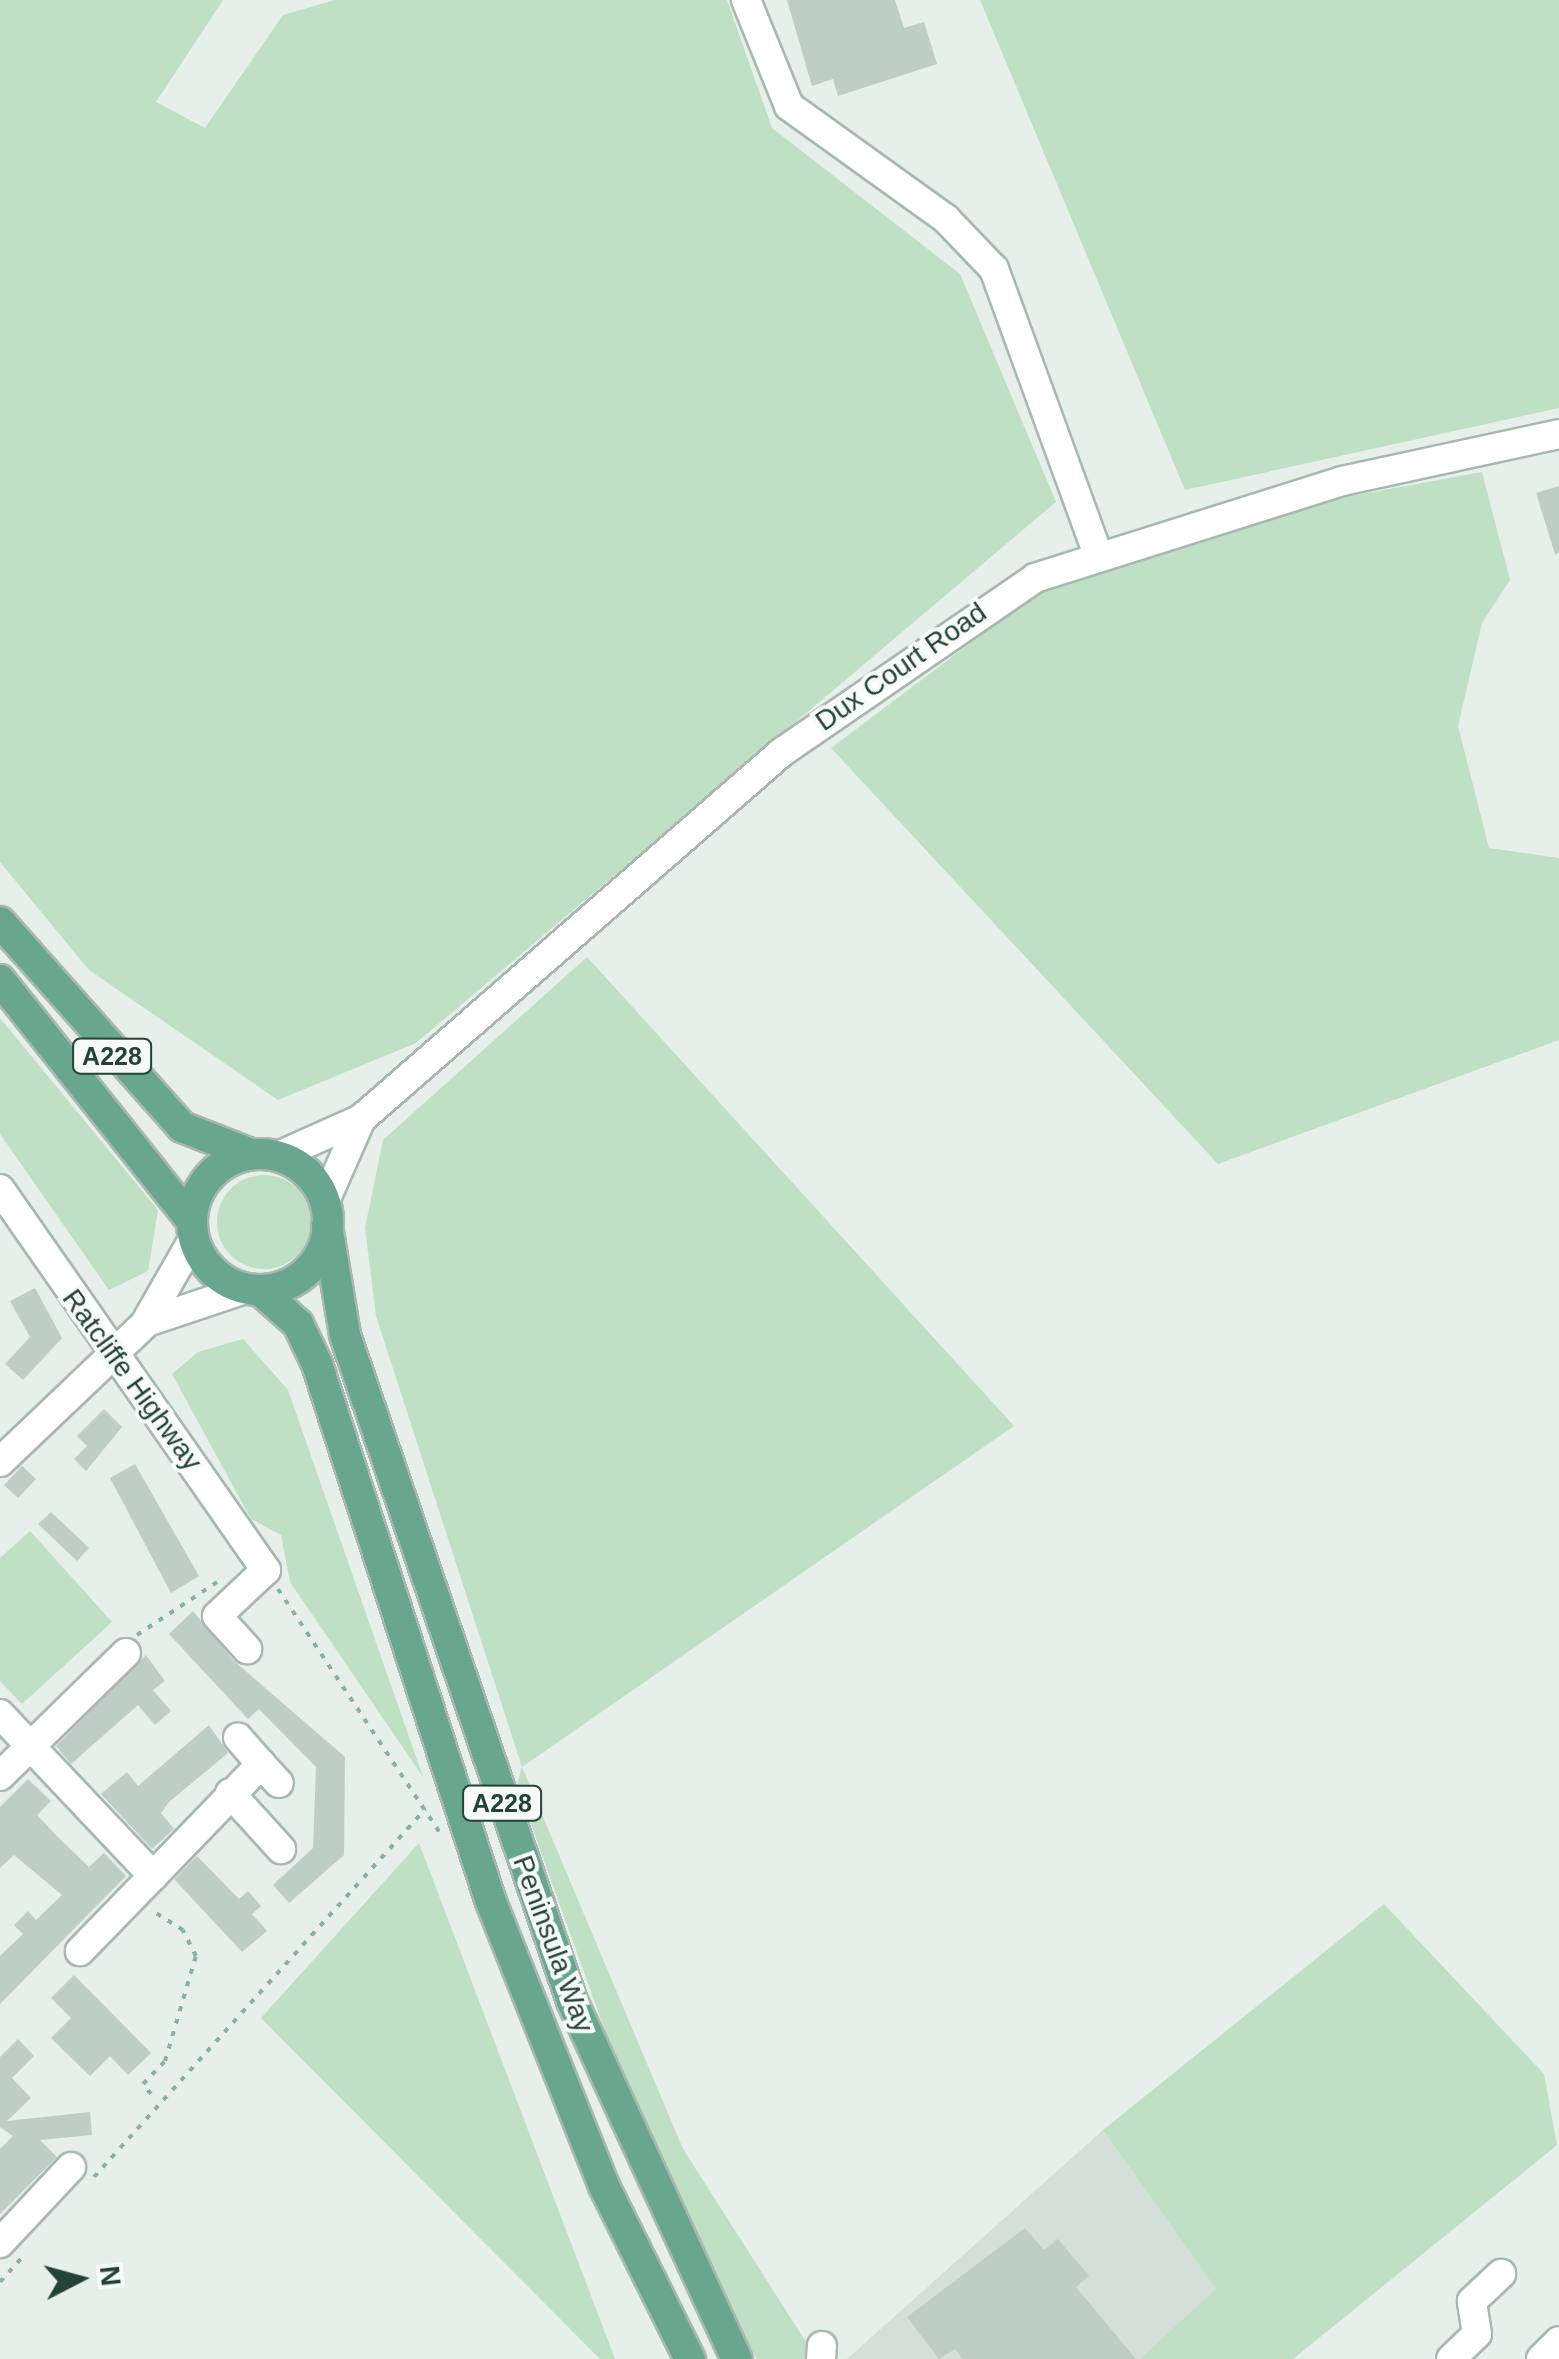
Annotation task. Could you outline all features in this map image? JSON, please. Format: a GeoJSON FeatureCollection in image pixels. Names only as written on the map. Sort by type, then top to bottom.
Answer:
{"type":"FeatureCollection","features":[{"type":"Feature","properties":{"kind":"main road","name":"A228"},"geometry":{"type":"LineString","coordinates":[[0,922],[182,1127],[264,1155]]}},
{"type":"Feature","properties":{"kind":"main road","name":"A228"},"geometry":{"type":"LineString","coordinates":[[0,980],[192,1229]]}},
{"type":"Feature","properties":{"kind":"main road"},"geometry":{"type":"LineString","coordinates":[[264,1155],[302,1169],[326,1214],[303,1275],[254,1291],[209,1267],[192,1229],[216,1170],[264,1155]]}},
{"type":"Feature","properties":{"kind":"main road","name":"Peninsula Way"},"geometry":{"type":"LineString","coordinates":[[326,1214],[345,1335],[572,2002],[737,2359]]}},
{"type":"Feature","properties":{"kind":"main road","name":"Peninsula Way"},"geometry":{"type":"LineString","coordinates":[[254,1291],[308,1340],[491,1902],[604,2186],[690,2359]]}},
{"type":"Feature","properties":{"kind":"street"},"geometry":{"type":"LineString","coordinates":[[746,0],[789,106],[946,219],[994,269],[1097,552]]}},
{"type":"Feature","properties":{"kind":"street","name":"Dux Court Road"},"geometry":{"type":"LineString","coordinates":[[264,1155],[361,1119],[801,737],[981,609],[1097,552],[1342,481],[1559,434]]}},
{"type":"Feature","properties":{"kind":"street","name":"Dux Court Road"},"geometry":{"type":"LineString","coordinates":[[326,1214],[361,1119]]}},
{"type":"Feature","properties":{"kind":"street","name":"Ratcliffe Highway"},"geometry":{"type":"LineString","coordinates":[[0,1188],[266,1570]]}},
{"type":"Feature","properties":{"kind":"street"},"geometry":{"type":"LineString","coordinates":[[146,1322],[192,1229]]}},
{"type":"Feature","properties":{"kind":"street"},"geometry":{"type":"LineString","coordinates":[[0,1462],[146,1322],[206,1294],[254,1291]]}},
{"type":"Feature","properties":{"kind":"street"},"geometry":{"type":"LineString","coordinates":[[246,1649],[217,1616],[266,1570]]}},
{"type":"Feature","properties":{"kind":"street"},"geometry":{"type":"LineString","coordinates":[[0,1776],[126,1654]]}},
{"type":"Feature","properties":{"kind":"street"},"geometry":{"type":"LineString","coordinates":[[0,1714],[153,1876]]}},
{"type":"Feature","properties":{"kind":"street"},"geometry":{"type":"LineString","coordinates":[[80,1951],[196,1834],[230,1793],[270,1774],[238,1738]]}},
{"type":"Feature","properties":{"kind":"street"},"geometry":{"type":"LineString","coordinates":[[230,1793],[281,1849]]}},
{"type":"Feature","properties":{"kind":"street"},"geometry":{"type":"LineString","coordinates":[[13,2248],[75,2180]]}},
{"type":"Feature","properties":{"kind":"street"},"geometry":{"type":"LineString","coordinates":[[1451,2359],[1477,2334],[1472,2301],[1501,2274]]}},
{"type":"Feature","properties":{"kind":"street"},"geometry":{"type":"LineString","coordinates":[[1542,2359],[1559,2341]]}},
{"type":"Feature","properties":{"kind":"path"},"geometry":{"type":"LineString","coordinates":[[126,1654],[126,1643],[202,1584],[266,1570],[452,1852],[438,1802]]}},
{"type":"Feature","properties":{"kind":"path"},"geometry":{"type":"LineString","coordinates":[[75,2180],[425,1809]]}},
{"type":"Feature","properties":{"kind":"path"},"geometry":{"type":"LineString","coordinates":[[132,1898],[164,1911],[196,1956],[164,2061],[143,2084],[151,2094]]}},
{"type":"Feature","properties":{"kind":"path"},"geometry":{"type":"LineString","coordinates":[[0,2282],[13,2248]]}},
{"type":"Feature","properties":{"kind":"shaded area"},"geometry":{"type":"Polygon","coordinates":[[[1103,2130],[1217,2290],[1140,2359],[847,2359],[1103,2130]]]}},
{"type":"Feature","properties":{"kind":"green space"},"geometry":{"type":"Polygon","coordinates":[[[0,0],[223,0],[156,102],[205,128],[283,15],[335,0],[727,0],[772,128],[960,274],[1056,502],[416,1043],[278,1100],[89,970],[0,862],[0,0]]]}},
{"type":"Feature","properties":{"kind":"green space"},"geometry":{"type":"Polygon","coordinates":[[[980,0],[1559,0],[1559,408],[1185,490],[980,0]]]}},
{"type":"Feature","properties":{"kind":"green space"},"geometry":{"type":"Polygon","coordinates":[[[1482,472],[1510,580],[1482,623],[1458,726],[1489,848],[1559,858],[1559,1040],[1218,1164],[831,748],[1057,578],[1329,500],[1482,472]]]}},
{"type":"Feature","properties":{"kind":"green space"},"geometry":{"type":"Polygon","coordinates":[[[587,957],[1014,1426],[522,1767],[376,1316],[365,1228],[383,1140],[587,957]]]}},
{"type":"Feature","properties":{"kind":"green space"},"geometry":{"type":"Polygon","coordinates":[[[0,1018],[158,1210],[148,1271],[109,1290],[0,1134],[0,1018]]]}},
{"type":"Feature","properties":{"kind":"green space"},"geometry":{"type":"Polygon","coordinates":[[[264,1175],[282,1179],[297,1189],[307,1204],[311,1222],[307,1240],[297,1255],[282,1265],[264,1269],[246,1265],[231,1255],[221,1240],[217,1222],[221,1204],[231,1189],[246,1179],[264,1175]]]}},
{"type":"Feature","properties":{"kind":"green space"},"geometry":{"type":"Polygon","coordinates":[[[243,1339],[288,1390],[423,1777],[290,1582],[281,1535],[251,1519],[172,1374],[198,1352],[243,1339]]]}},
{"type":"Feature","properties":{"kind":"green space"},"geometry":{"type":"Polygon","coordinates":[[[30,1531],[112,1622],[22,1704],[0,1681],[0,1558],[30,1531]]]}},
{"type":"Feature","properties":{"kind":"green space"},"geometry":{"type":"Polygon","coordinates":[[[522,1767],[683,2149],[806,2342],[807,2359],[757,2359],[716,2292],[635,2115],[517,1785],[522,1767]]]}},
{"type":"Feature","properties":{"kind":"green space"},"geometry":{"type":"Polygon","coordinates":[[[419,1843],[615,2359],[600,2359],[261,2018],[419,1843]]]}},
{"type":"Feature","properties":{"kind":"green space"},"geometry":{"type":"Polygon","coordinates":[[[1384,1904],[1544,2074],[1557,2145],[1293,2359],[1140,2359],[1216,2289],[1103,2130],[1384,1904]]]}},
{"type":"Feature","properties":{"kind":"building"},"geometry":{"type":"Polygon","coordinates":[[[787,0],[895,0],[904,28],[924,22],[937,64],[838,96],[833,79],[812,86],[787,0]]]}},
{"type":"Feature","properties":{"kind":"building"},"geometry":{"type":"Polygon","coordinates":[[[1559,486],[1559,553],[1555,554],[1536,493],[1559,486]]]}},
{"type":"Feature","properties":{"kind":"building"},"geometry":{"type":"Polygon","coordinates":[[[35,1288],[62,1338],[23,1380],[5,1364],[30,1337],[10,1301],[35,1288]]]}},
{"type":"Feature","properties":{"kind":"building"},"geometry":{"type":"Polygon","coordinates":[[[104,1409],[122,1427],[86,1471],[74,1459],[87,1446],[77,1436],[104,1409]]]}},
{"type":"Feature","properties":{"kind":"building"},"geometry":{"type":"Polygon","coordinates":[[[135,1464],[199,1576],[171,1593],[110,1478],[135,1464]]]}},
{"type":"Feature","properties":{"kind":"building"},"geometry":{"type":"Polygon","coordinates":[[[22,1466],[36,1479],[18,1498],[4,1485],[22,1466]]]}},
{"type":"Feature","properties":{"kind":"building"},"geometry":{"type":"Polygon","coordinates":[[[51,1512],[89,1548],[77,1561],[38,1524],[51,1512]]]}},
{"type":"Feature","properties":{"kind":"building"},"geometry":{"type":"Polygon","coordinates":[[[193,1611],[234,1661],[345,1757],[344,1855],[289,1903],[273,1885],[313,1848],[316,1767],[259,1709],[248,1719],[169,1634],[193,1611]]]}},
{"type":"Feature","properties":{"kind":"building"},"geometry":{"type":"Polygon","coordinates":[[[146,1655],[165,1681],[153,1690],[171,1711],[155,1725],[138,1705],[71,1764],[56,1746],[146,1655]]]}},
{"type":"Feature","properties":{"kind":"building"},"geometry":{"type":"Polygon","coordinates":[[[209,1725],[228,1753],[169,1802],[161,1813],[174,1829],[152,1849],[101,1794],[127,1772],[138,1786],[209,1725]]]}},
{"type":"Feature","properties":{"kind":"building"},"geometry":{"type":"Polygon","coordinates":[[[28,1779],[51,1801],[37,1815],[59,1838],[89,1867],[104,1853],[126,1876],[0,2004],[0,1956],[23,1934],[14,1925],[28,1911],[36,1920],[62,1895],[14,1855],[0,1868],[0,1807],[28,1779]]]}},
{"type":"Feature","properties":{"kind":"building"},"geometry":{"type":"Polygon","coordinates":[[[197,1856],[239,1899],[248,1891],[261,1906],[252,1914],[267,1931],[242,1952],[174,1879],[197,1856]]]}},
{"type":"Feature","properties":{"kind":"building"},"geometry":{"type":"Polygon","coordinates":[[[74,1975],[151,2053],[128,2075],[110,2056],[90,2076],[51,2038],[71,2018],[51,1998],[74,1975]]]}},
{"type":"Feature","properties":{"kind":"building"},"geometry":{"type":"Polygon","coordinates":[[[18,2039],[34,2056],[12,2078],[31,2098],[7,2121],[90,2112],[92,2135],[40,2140],[57,2157],[0,2214],[0,2149],[13,2136],[0,2127],[0,2057],[18,2039]]]}},
{"type":"Feature","properties":{"kind":"building"},"geometry":{"type":"Polygon","coordinates":[[[1025,2228],[1044,2250],[1058,2239],[1089,2276],[1076,2287],[1136,2359],[963,2359],[955,2349],[939,2359],[907,2317],[1025,2228]]]}}]}
